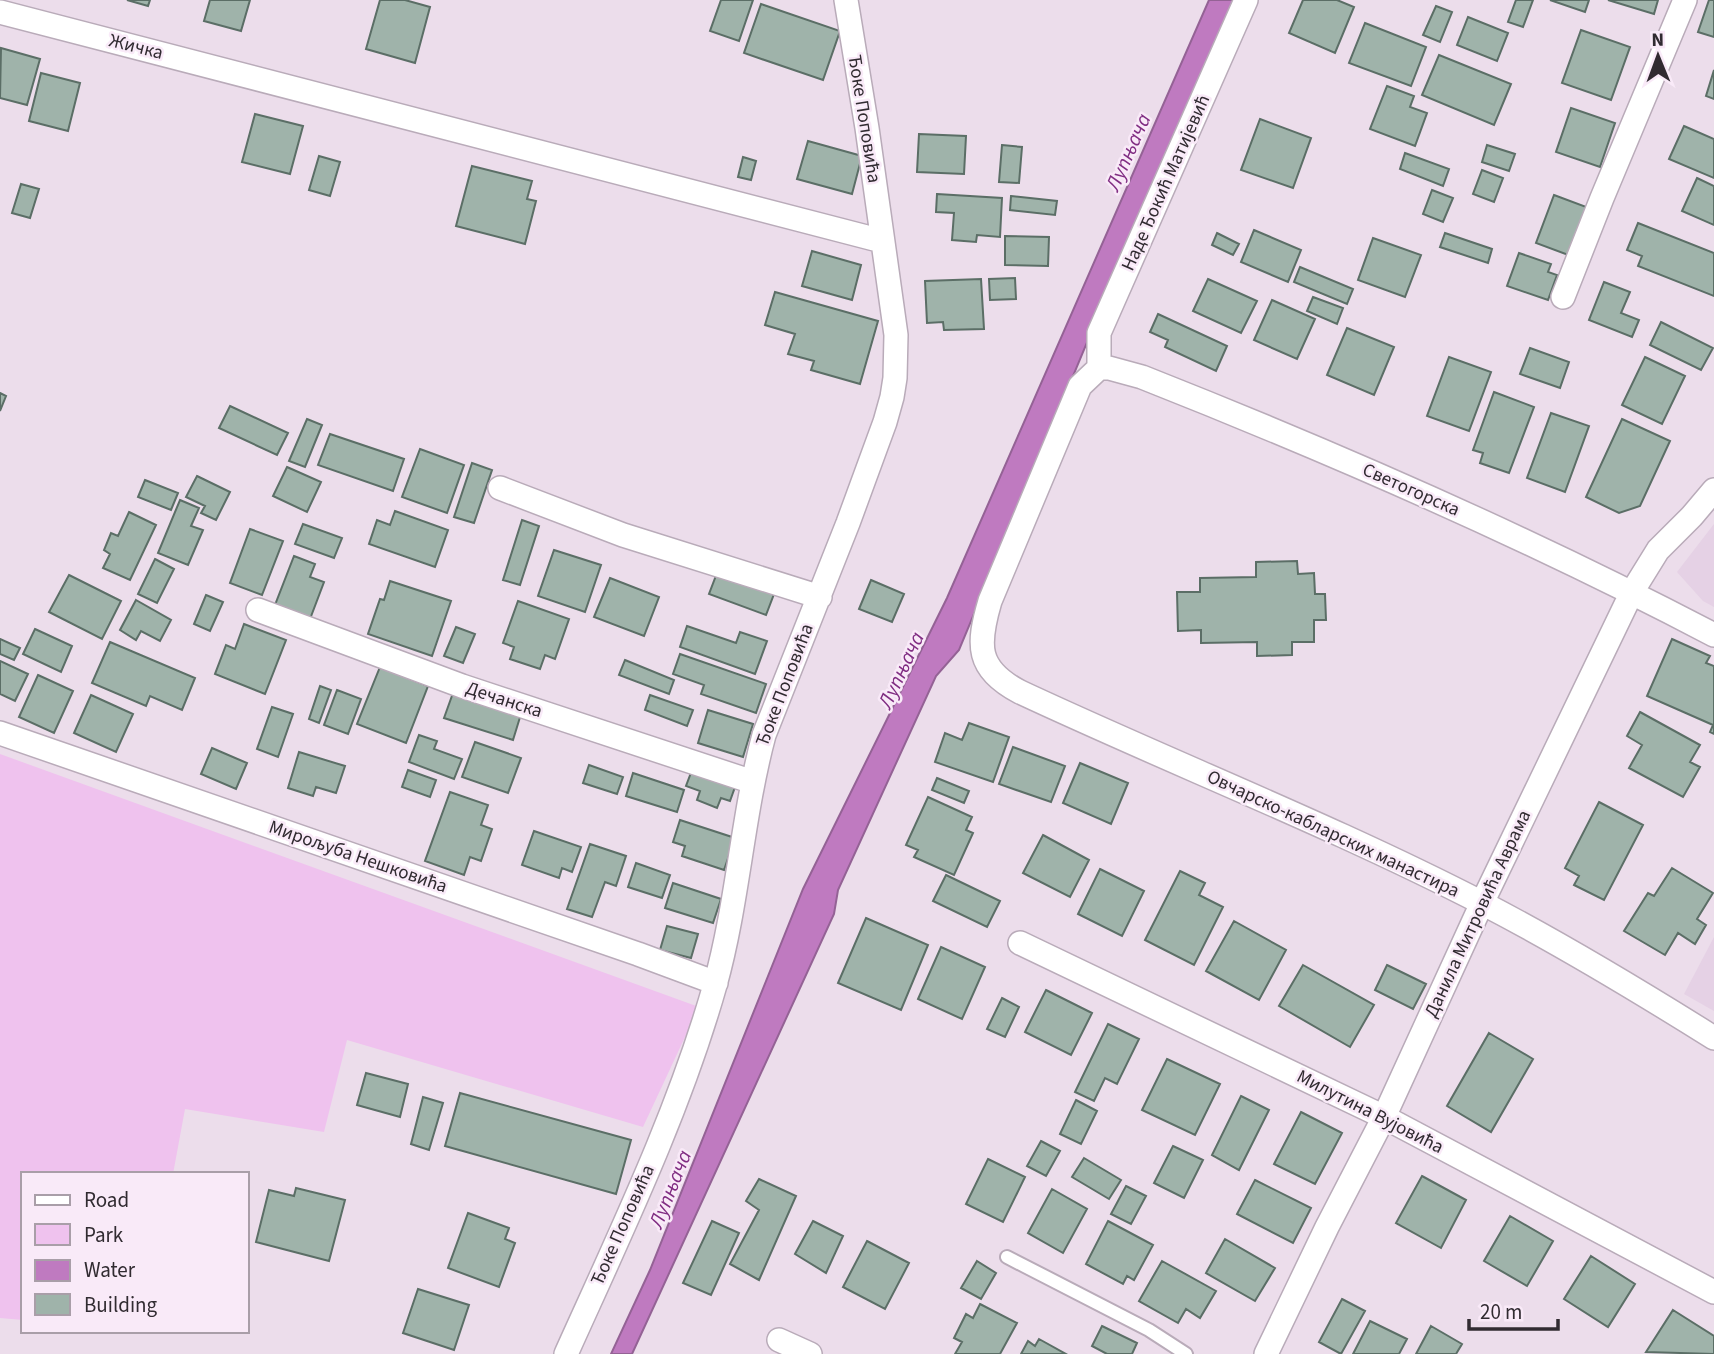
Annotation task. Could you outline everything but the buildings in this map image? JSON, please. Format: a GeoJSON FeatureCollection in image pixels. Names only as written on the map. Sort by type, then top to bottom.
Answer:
{"type":"FeatureCollection","features":[{"type":"Feature","properties":{"kind":"street","name":"Ђоке Поповића"},"geometry":{"type":"LineString","coordinates":[[566,1354],[656,1149],[698,1038],[716,983],[764,735],[820,597],[892,397],[896,335],[846,0]]}},
{"type":"Feature","properties":{"kind":"street","name":"Наде Ђокић Матијевић"},"geometry":{"type":"LineString","coordinates":[[1099,368],[1099,333],[1246,0]]}},
{"type":"Feature","properties":{"kind":"street"},"geometry":{"type":"LineString","coordinates":[[1563,297],[1685,0]]}},
{"type":"Feature","properties":{"kind":"street","name":"Жичка"},"geometry":{"type":"LineString","coordinates":[[0,12],[883,241]]}},
{"type":"Feature","properties":{"kind":"street","name":"Светогорска"},"geometry":{"type":"LineString","coordinates":[[1099,368],[1142,377],[1233,413],[1475,519],[1632,592],[1714,635]]}},
{"type":"Feature","properties":{"kind":"street","name":"Овчарско-кабларских манастира"},"geometry":{"type":"LineString","coordinates":[[1099,368],[1080,386],[990,601],[981,634],[985,661],[992,672],[1004,684],[1020,692],[1382,855],[1482,903],[1638,990],[1714,1038]]}},
{"type":"Feature","properties":{"kind":"street"},"geometry":{"type":"LineString","coordinates":[[500,488],[623,535],[820,597]]}},
{"type":"Feature","properties":{"kind":"street","name":"Данила Митровића Аврама"},"geometry":{"type":"LineString","coordinates":[[1266,1354],[1384,1117],[1482,903],[1632,592],[1658,550],[1714,490]]}},
{"type":"Feature","properties":{"kind":"street","name":"Дечанска"},"geometry":{"type":"LineString","coordinates":[[258,610],[462,686],[753,782]]}},
{"type":"Feature","properties":{"kind":"street","name":"Мирољуба Нешковића"},"geometry":{"type":"LineString","coordinates":[[0,733],[716,983]]}},
{"type":"Feature","properties":{"kind":"street","name":"Милутина Вујовића"},"geometry":{"type":"LineString","coordinates":[[1020,943],[1384,1117],[1714,1292]]}},
{"type":"Feature","properties":{"kind":"street"},"geometry":{"type":"LineString","coordinates":[[779,1340],[810,1354]]}},
{"type":"Feature","properties":{"kind":"lane"},"geometry":{"type":"LineString","coordinates":[[1007,1256],[1149,1330],[1186,1354]]}},
{"type":"Feature","properties":{"kind":"shaded area"},"geometry":{"type":"Polygon","coordinates":[[[1714,524],[1714,607],[1703,601],[1677,572],[1714,524]]]}},
{"type":"Feature","properties":{"kind":"shaded area"},"geometry":{"type":"Polygon","coordinates":[[[1714,937],[1714,1011],[1684,994],[1714,937]]]}},
{"type":"Feature","properties":{"kind":"green space"},"geometry":{"type":"Polygon","coordinates":[[[0,754],[699,1007],[643,1127],[347,1040],[324,1132],[185,1109],[173,1172],[21,1172],[21,1320],[0,1318],[0,754]]]}},
{"type":"Feature","properties":{"kind":"water"},"geometry":{"type":"Polygon","coordinates":[[[1209,0],[1234,0],[1165,155],[959,650],[936,676],[838,890],[834,914],[632,1354],[611,1354],[650,1270],[803,889],[947,598],[1209,0]]]}},
{"type":"Feature","properties":{"kind":"water label","name":"Лупњача"},"geometry":{"type":"Point","coordinates":[1128,152]}},
{"type":"Feature","properties":{"kind":"water label","name":"Лупњача"},"geometry":{"type":"Point","coordinates":[901,670]}},
{"type":"Feature","properties":{"kind":"water label","name":"Лупњача"},"geometry":{"type":"Point","coordinates":[670,1189]}}]}
